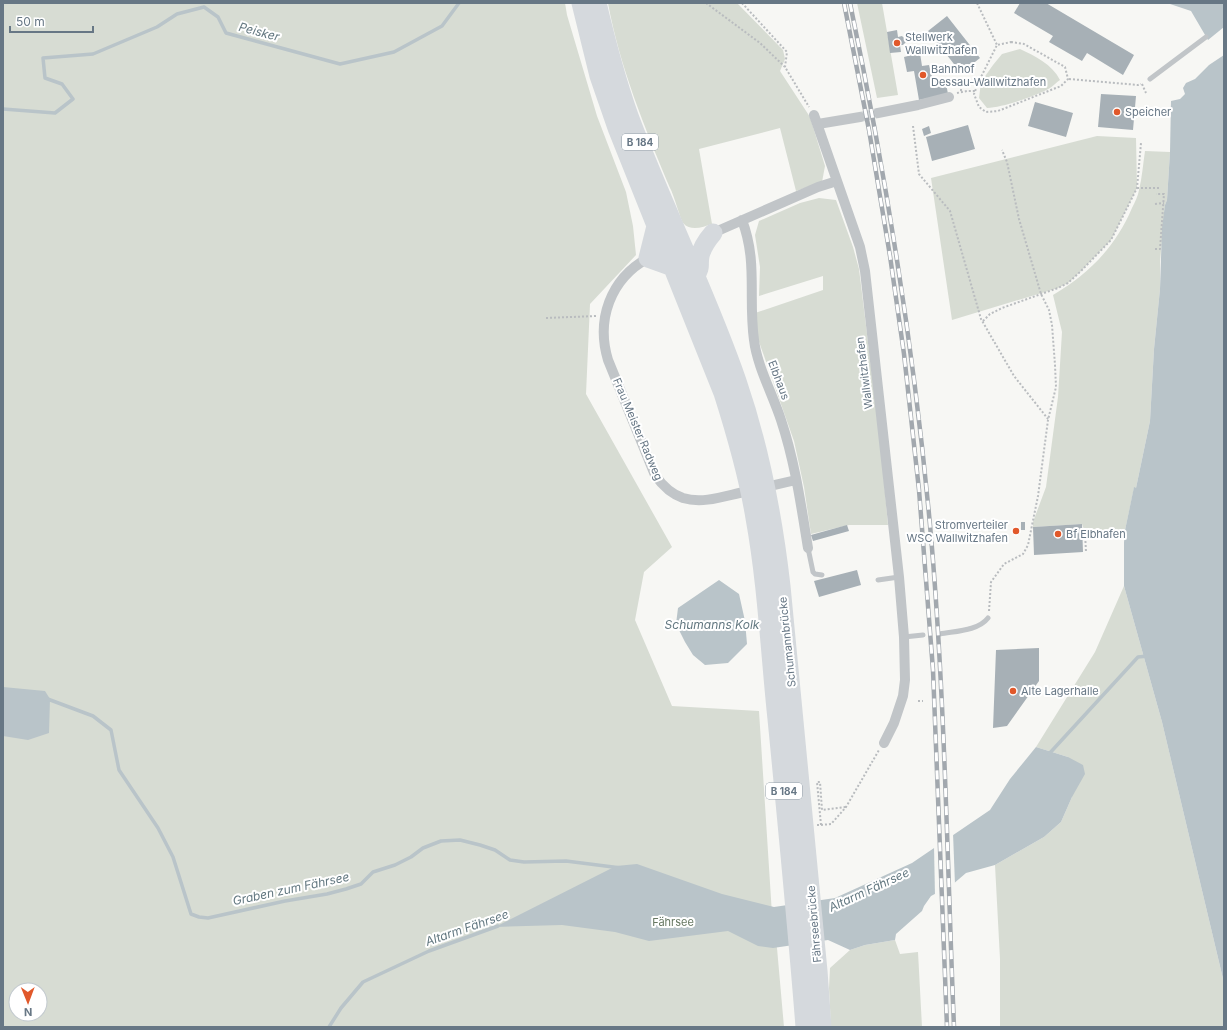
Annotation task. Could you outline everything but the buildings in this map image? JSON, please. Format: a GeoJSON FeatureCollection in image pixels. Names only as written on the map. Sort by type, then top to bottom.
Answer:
{"type":"FeatureCollection","features":[{"type":"Feature","properties":{"kind":"highway","name":"B 184"},"geometry":{"type":"LineString","coordinates":[[581,3],[592,50],[608,103],[752,463]]}},
{"type":"Feature","properties":{"kind":"highway","name":"B 184"},"geometry":{"type":"LineString","coordinates":[[597,3],[621,92],[736,380],[752,463]]}},
{"type":"Feature","properties":{"kind":"highway"},"geometry":{"type":"LineString","coordinates":[[656,226],[648,258],[673,268]]}},
{"type":"Feature","properties":{"kind":"highway"},"geometry":{"type":"LineString","coordinates":[[679,237],[697,237],[713,233]]}},
{"type":"Feature","properties":{"kind":"highway"},"geometry":{"type":"LineString","coordinates":[[695,277],[700,268],[700,256],[704,244],[713,233]]}},
{"type":"Feature","properties":{"kind":"highway","name":"Schumannbrücke"},"geometry":{"type":"LineString","coordinates":[[752,463],[764,517],[784,700]]}},
{"type":"Feature","properties":{"kind":"highway","name":"B 184"},"geometry":{"type":"LineString","coordinates":[[784,700],[812,826],[801,878]]}},
{"type":"Feature","properties":{"kind":"highway","name":"B 184"},"geometry":{"type":"LineString","coordinates":[[784,700],[801,878]]}},
{"type":"Feature","properties":{"kind":"highway","name":"Fährseebrücke"},"geometry":{"type":"LineString","coordinates":[[801,878],[810,972]]}},
{"type":"Feature","properties":{"kind":"highway","name":"B 184"},"geometry":{"type":"LineString","coordinates":[[805,1027],[810,972]]}},
{"type":"Feature","properties":{"kind":"highway","name":"B 184"},"geometry":{"type":"LineString","coordinates":[[810,972],[822,1027]]}},
{"type":"Feature","properties":{"kind":"street"},"geometry":{"type":"LineString","coordinates":[[878,114],[949,97]]}},
{"type":"Feature","properties":{"kind":"street"},"geometry":{"type":"LineString","coordinates":[[816,119],[860,117]]}},
{"type":"Feature","properties":{"kind":"street","name":"Wallwitzhafen"},"geometry":{"type":"LineString","coordinates":[[816,119],[860,247],[865,272],[899,577],[904,637],[905,680],[903,696],[894,723],[884,743]]}},
{"type":"Feature","properties":{"kind":"street"},"geometry":{"type":"LineString","coordinates":[[713,233],[818,187],[837,181]]}},
{"type":"Feature","properties":{"kind":"street","name":"Elbhaus"},"geometry":{"type":"LineString","coordinates":[[742,220],[750,247],[752,261],[752,318],[754,341],[758,357],[781,421],[796,480],[808,548]]}},
{"type":"Feature","properties":{"kind":"street"},"geometry":{"type":"LineString","coordinates":[[648,258],[630,271],[616,288],[605,316],[604,347],[655,475],[664,486],[676,495],[683,498],[698,500],[725,496],[796,480]]}},
{"type":"Feature","properties":{"kind":"lane"},"geometry":{"type":"LineString","coordinates":[[1150,79],[1206,37]]}},
{"type":"Feature","properties":{"kind":"lane"},"geometry":{"type":"LineString","coordinates":[[808,548],[813,572],[818,576],[822,575]]}},
{"type":"Feature","properties":{"kind":"lane"},"geometry":{"type":"LineString","coordinates":[[878,580],[899,577]]}},
{"type":"Feature","properties":{"kind":"lane"},"geometry":{"type":"LineString","coordinates":[[940,634],[975,627],[984,623],[988,618]]}},
{"type":"Feature","properties":{"kind":"lane"},"geometry":{"type":"LineString","coordinates":[[904,637],[923,635]]}},
{"type":"Feature","properties":{"kind":"path"},"geometry":{"type":"LineString","coordinates":[[706,3],[760,43],[785,67],[816,119]]}},
{"type":"Feature","properties":{"kind":"path"},"geometry":{"type":"LineString","coordinates":[[742,3],[787,52],[785,67]]}},
{"type":"Feature","properties":{"kind":"path"},"geometry":{"type":"LineString","coordinates":[[977,3],[997,45]]}},
{"type":"Feature","properties":{"kind":"path"},"geometry":{"type":"LineString","coordinates":[[997,45],[1011,42],[1024,44],[1065,66],[1068,79]]}},
{"type":"Feature","properties":{"kind":"path"},"geometry":{"type":"LineString","coordinates":[[997,45],[974,94],[979,107],[986,112],[998,111],[1061,86],[1068,79]]}},
{"type":"Feature","properties":{"kind":"path"},"geometry":{"type":"LineString","coordinates":[[1068,79],[1138,86],[1141,84]]}},
{"type":"Feature","properties":{"kind":"path"},"geometry":{"type":"LineString","coordinates":[[961,85],[961,92]]}},
{"type":"Feature","properties":{"kind":"path"},"geometry":{"type":"LineString","coordinates":[[967,91],[975,91]]}},
{"type":"Feature","properties":{"kind":"path"},"geometry":{"type":"LineString","coordinates":[[913,126],[919,174],[950,211],[982,321],[1014,376],[1042,410],[1048,420]]}},
{"type":"Feature","properties":{"kind":"path"},"geometry":{"type":"LineString","coordinates":[[982,321],[990,314],[1002,308],[1068,283],[1082,271],[1111,240],[1137,188],[1141,143]]}},
{"type":"Feature","properties":{"kind":"path"},"geometry":{"type":"LineString","coordinates":[[988,618],[991,582],[1004,564],[1023,554],[1028,545],[1039,488],[1048,420],[1056,387],[1056,364],[1049,310],[1041,294],[1019,219],[1007,162],[1002,150]]}},
{"type":"Feature","properties":{"kind":"path"},"geometry":{"type":"LineString","coordinates":[[1137,188],[1159,188]]}},
{"type":"Feature","properties":{"kind":"path"},"geometry":{"type":"LineString","coordinates":[[1155,249],[1160,249],[1164,203],[1164,194],[1156,194]]}},
{"type":"Feature","properties":{"kind":"path"},"geometry":{"type":"LineString","coordinates":[[1155,204],[1164,203]]}},
{"type":"Feature","properties":{"kind":"path"},"geometry":{"type":"LineString","coordinates":[[546,318],[605,316]]}},
{"type":"Feature","properties":{"kind":"path"},"geometry":{"type":"LineString","coordinates":[[1085,533],[1086,552]]}},
{"type":"Feature","properties":{"kind":"path"},"geometry":{"type":"LineString","coordinates":[[918,701],[923,700]]}},
{"type":"Feature","properties":{"kind":"path"},"geometry":{"type":"LineString","coordinates":[[846,807],[822,810],[820,782],[817,782],[812,826],[831,824],[846,807],[876,754],[884,743]]}},
{"type":"Feature","properties":{"kind":"green space"},"geometry":{"type":"Polygon","coordinates":[[[3,3],[565,3],[567,15],[597,116],[626,192],[633,226],[636,255],[590,304],[586,394],[672,547],[644,572],[635,620],[672,706],[759,711],[773,930],[777,948],[784,1027],[3,1027],[3,3]]]}},
{"type":"Feature","properties":{"kind":"green space"},"geometry":{"type":"Polygon","coordinates":[[[608,3],[737,3],[783,50],[785,59],[780,71],[810,117],[825,166],[822,182],[796,191],[780,128],[699,149],[712,224],[697,228],[686,226],[683,223],[634,97],[619,51],[608,3]]]}},
{"type":"Feature","properties":{"kind":"green space"},"geometry":{"type":"Polygon","coordinates":[[[857,3],[882,3],[898,95],[877,98],[857,3]]]}},
{"type":"Feature","properties":{"kind":"green space"},"geometry":{"type":"Polygon","coordinates":[[[1020,49],[1048,65],[1057,74],[1060,80],[1050,88],[1028,98],[1002,106],[987,108],[979,98],[981,82],[1002,54],[1020,49]]]}},
{"type":"Feature","properties":{"kind":"green space"},"geometry":{"type":"Polygon","coordinates":[[[1097,136],[1136,138],[1137,188],[1111,240],[1068,283],[1058,288],[952,320],[931,178],[1097,136]]]}},
{"type":"Feature","properties":{"kind":"green space"},"geometry":{"type":"Polygon","coordinates":[[[1145,151],[1170,152],[1167,200],[1165,205],[1160,262],[1160,289],[1154,349],[1150,421],[1136,488],[1134,488],[1124,535],[1106,532],[1085,532],[1082,524],[1033,527],[1033,522],[1046,487],[1058,397],[1062,332],[1053,295],[1066,287],[1090,268],[1118,235],[1138,194],[1145,151]]]}},
{"type":"Feature","properties":{"kind":"green space"},"geometry":{"type":"Polygon","coordinates":[[[819,198],[836,200],[853,247],[859,269],[880,439],[888,525],[849,525],[811,534],[804,487],[794,441],[758,339],[755,313],[823,290],[823,276],[759,296],[760,267],[755,235],[759,221],[800,203],[819,198]]]}},
{"type":"Feature","properties":{"kind":"green space"},"geometry":{"type":"Polygon","coordinates":[[[1124,586],[1162,722],[1224,983],[1224,1027],[1000,1027],[1000,959],[995,865],[1044,837],[1061,822],[1072,797],[1068,757],[1036,747],[1095,652],[1124,586]]]}},
{"type":"Feature","properties":{"kind":"green space"},"geometry":{"type":"Polygon","coordinates":[[[895,940],[900,954],[918,952],[922,1027],[831,1027],[829,988],[830,968],[850,950],[865,945],[895,940]]]}},
{"type":"Feature","properties":{"kind":"water"},"geometry":{"type":"Polygon","coordinates":[[[1167,3],[1224,3],[1224,27],[1208,40],[1191,11],[1167,3]]]}},
{"type":"Feature","properties":{"kind":"water"},"geometry":{"type":"Polygon","coordinates":[[[1224,55],[1224,983],[1162,722],[1124,586],[1124,535],[1134,487],[1136,488],[1150,421],[1154,349],[1160,289],[1162,228],[1167,200],[1171,101],[1180,99],[1185,94],[1183,88],[1186,83],[1195,79],[1209,65],[1224,55]]]}},
{"type":"Feature","properties":{"kind":"water","name":"Schumanns Kolk"},"geometry":{"type":"Polygon","coordinates":[[[719,580],[739,594],[745,621],[747,644],[728,663],[705,665],[693,655],[676,624],[678,608],[719,580]]]}},
{"type":"Feature","properties":{"kind":"water"},"geometry":{"type":"Polygon","coordinates":[[[3,687],[45,691],[50,699],[49,733],[28,740],[3,736],[3,687]]]}},
{"type":"Feature","properties":{"kind":"water","name":"Fährsee"},"geometry":{"type":"Polygon","coordinates":[[[1036,747],[1068,757],[1083,765],[1085,774],[1072,797],[1061,822],[1044,837],[995,865],[966,873],[952,885],[931,896],[922,911],[896,934],[895,940],[865,945],[850,950],[828,940],[773,948],[758,946],[728,931],[649,941],[615,932],[562,925],[495,927],[616,866],[637,864],[722,894],[774,907],[835,898],[912,863],[990,810],[1010,779],[1036,747]]]}},
{"type":"Feature","properties":{"kind":"pier"},"geometry":{"type":"Polygon","coordinates":[[[953,833],[955,885],[935,896],[934,846],[953,833]]]}},
{"type":"Feature","properties":{"kind":"waterway","name":"Peisker"},"geometry":{"type":"LineString","coordinates":[[3,109],[55,113],[73,99],[62,84],[45,78],[43,58],[93,54],[157,27],[177,14],[204,7],[218,17],[226,33],[340,64],[394,52],[442,26],[459,3]]}},
{"type":"Feature","properties":{"kind":"waterway","name":"Altarm Fährsee"},"geometry":{"type":"LineString","coordinates":[[1048,755],[1138,657],[1148,656]]}},
{"type":"Feature","properties":{"kind":"waterway","name":"Graben zum Fährsee"},"geometry":{"type":"LineString","coordinates":[[45,698],[93,716],[111,730],[119,770],[158,828],[173,857],[191,914],[199,917],[208,918],[346,889],[361,884],[373,872],[395,865],[411,857],[423,848],[441,841],[460,840],[480,845],[495,850],[510,860],[524,862],[566,861],[621,868]]}},
{"type":"Feature","properties":{"kind":"waterway","name":"Altarm Fährsee"},"geometry":{"type":"LineString","coordinates":[[329,1027],[341,1008],[363,982],[429,951],[498,926]]}},
{"type":"Feature","properties":{"kind":"tunnel"},"geometry":{"type":"LineString","coordinates":[[860,117],[878,113]]}},
{"type":"Feature","properties":{"kind":"railway"},"geometry":{"type":"LineString","coordinates":[[844,3],[869,130],[890,256],[904,354],[919,490],[933,670],[947,1027]]}},
{"type":"Feature","properties":{"kind":"railway"},"geometry":{"type":"LineString","coordinates":[[850,3],[898,263],[916,394],[930,525],[939,650],[954,1027]]}},
{"type":"Feature","properties":{"kind":"place","name":"Stellwerk Wallwitzhafen"},"geometry":{"type":"Point","coordinates":[897,43]}},
{"type":"Feature","properties":{"kind":"place","name":"Bahnhof Dessau-Wallwitzhafen"},"geometry":{"type":"Point","coordinates":[923,75]}},
{"type":"Feature","properties":{"kind":"place","name":"Speicher"},"geometry":{"type":"Point","coordinates":[1117,112]}},
{"type":"Feature","properties":{"kind":"place","name":"Stromverteiler WSC Wallwitzhafen"},"geometry":{"type":"Point","coordinates":[1016,531]}},
{"type":"Feature","properties":{"kind":"place","name":"Bf Elbhafen"},"geometry":{"type":"Point","coordinates":[1058,534]}},
{"type":"Feature","properties":{"kind":"place","name":"Alte Lagerhalle"},"geometry":{"type":"Point","coordinates":[1013,691]}}]}
